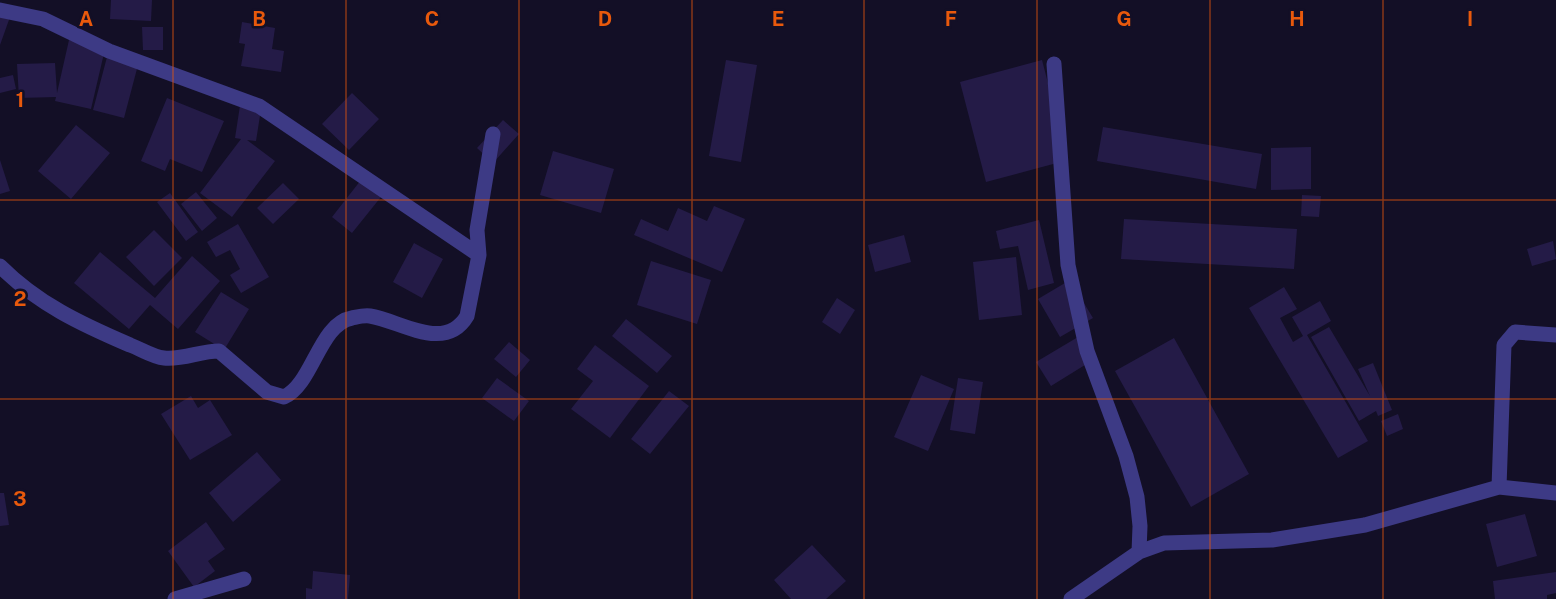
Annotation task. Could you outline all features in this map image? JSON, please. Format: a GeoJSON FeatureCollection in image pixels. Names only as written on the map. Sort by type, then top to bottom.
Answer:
{"type":"FeatureCollection","features":[{"type":"Feature","properties":{"kind":"street"},"geometry":{"type":"LineString","coordinates":[[0,10],[43,19],[109,51],[259,106],[479,255]]}},
{"type":"Feature","properties":{"kind":"street"},"geometry":{"type":"LineString","coordinates":[[1054,64],[1068,265],[1087,351],[1126,456],[1137,497],[1140,526],[1139,552]]}},
{"type":"Feature","properties":{"kind":"street"},"geometry":{"type":"LineString","coordinates":[[0,266],[24,290],[82,325],[162,358],[180,359],[204,351],[219,351],[267,392],[284,397],[295,392],[328,336],[347,319],[368,315],[430,334],[441,334],[458,329],[467,316],[479,255],[477,230],[493,134]]}},
{"type":"Feature","properties":{"kind":"street"},"geometry":{"type":"LineString","coordinates":[[1499,487],[1504,345],[1515,332],[1556,335]]}},
{"type":"Feature","properties":{"kind":"street"},"geometry":{"type":"LineString","coordinates":[[1071,599],[1139,552],[1164,543],[1272,540],[1365,525],[1499,487],[1556,493]]}},
{"type":"Feature","properties":{"kind":"street"},"geometry":{"type":"LineString","coordinates":[[176,599],[244,579]]}},
{"type":"Feature","properties":{"kind":"building"},"geometry":{"type":"Polygon","coordinates":[[[111,0],[152,0],[151,21],[110,19],[111,0]]]}},
{"type":"Feature","properties":{"kind":"building"},"geometry":{"type":"Polygon","coordinates":[[[0,13],[10,17],[0,45],[0,13]]]}},
{"type":"Feature","properties":{"kind":"building"},"geometry":{"type":"Polygon","coordinates":[[[242,22],[275,28],[272,49],[284,51],[281,72],[241,66],[245,44],[239,43],[242,22]]]}},
{"type":"Feature","properties":{"kind":"building"},"geometry":{"type":"Polygon","coordinates":[[[142,27],[163,27],[163,50],[143,50],[142,27]]]}},
{"type":"Feature","properties":{"kind":"building"},"geometry":{"type":"Polygon","coordinates":[[[69,40],[105,49],[91,109],[55,101],[56,97],[19,98],[17,64],[55,63],[57,93],[69,40]]]}},
{"type":"Feature","properties":{"kind":"building"},"geometry":{"type":"Polygon","coordinates":[[[107,57],[138,65],[124,118],[93,110],[107,57]]]}},
{"type":"Feature","properties":{"kind":"building"},"geometry":{"type":"Polygon","coordinates":[[[726,60],[757,65],[741,162],[709,156],[726,60]]]}},
{"type":"Feature","properties":{"kind":"building"},"geometry":{"type":"Polygon","coordinates":[[[1042,60],[1068,160],[986,182],[960,82],[1042,60]]]}},
{"type":"Feature","properties":{"kind":"building"},"geometry":{"type":"Polygon","coordinates":[[[13,75],[16,89],[0,93],[0,78],[13,75]]]}},
{"type":"Feature","properties":{"kind":"building"},"geometry":{"type":"Polygon","coordinates":[[[352,93],[379,119],[349,150],[322,124],[352,93]]]}},
{"type":"Feature","properties":{"kind":"building"},"geometry":{"type":"Polygon","coordinates":[[[167,98],[224,121],[202,172],[170,159],[165,171],[141,161],[167,98]]]}},
{"type":"Feature","properties":{"kind":"building"},"geometry":{"type":"Polygon","coordinates":[[[241,99],[262,103],[256,141],[247,140],[275,161],[232,217],[200,193],[241,139],[235,138],[241,99]]]}},
{"type":"Feature","properties":{"kind":"building"},"geometry":{"type":"Polygon","coordinates":[[[503,120],[519,134],[493,163],[477,148],[503,120]]]}},
{"type":"Feature","properties":{"kind":"building"},"geometry":{"type":"Polygon","coordinates":[[[76,125],[110,153],[71,199],[38,171],[76,125]]]}},
{"type":"Feature","properties":{"kind":"building"},"geometry":{"type":"Polygon","coordinates":[[[1103,127],[1262,154],[1256,189],[1097,161],[1103,127]]]}},
{"type":"Feature","properties":{"kind":"building"},"geometry":{"type":"Polygon","coordinates":[[[1311,147],[1311,189],[1271,190],[1271,148],[1311,147]]]}},
{"type":"Feature","properties":{"kind":"building"},"geometry":{"type":"Polygon","coordinates":[[[553,151],[614,169],[601,213],[540,195],[553,151]]]}},
{"type":"Feature","properties":{"kind":"building"},"geometry":{"type":"Polygon","coordinates":[[[0,160],[10,191],[0,194],[0,160]]]}},
{"type":"Feature","properties":{"kind":"building"},"geometry":{"type":"Polygon","coordinates":[[[368,171],[389,187],[352,233],[332,217],[368,171]]]}},
{"type":"Feature","properties":{"kind":"building"},"geometry":{"type":"Polygon","coordinates":[[[283,183],[299,199],[273,224],[257,208],[283,183]]]}},
{"type":"Feature","properties":{"kind":"building"},"geometry":{"type":"Polygon","coordinates":[[[196,192],[217,218],[202,231],[181,204],[196,192]]]}},
{"type":"Feature","properties":{"kind":"building"},"geometry":{"type":"Polygon","coordinates":[[[170,193],[198,232],[186,241],[157,202],[170,193]]]}},
{"type":"Feature","properties":{"kind":"building"},"geometry":{"type":"Polygon","coordinates":[[[1302,195],[1321,196],[1319,217],[1301,216],[1302,195]]]}},
{"type":"Feature","properties":{"kind":"building"},"geometry":{"type":"Polygon","coordinates":[[[714,206],[745,219],[722,272],[634,235],[641,219],[668,231],[678,208],[707,221],[714,206]]]}},
{"type":"Feature","properties":{"kind":"building"},"geometry":{"type":"Polygon","coordinates":[[[1124,219],[1297,229],[1294,269],[1121,259],[1124,219]]]}},
{"type":"Feature","properties":{"kind":"building"},"geometry":{"type":"Polygon","coordinates":[[[1039,220],[1054,283],[1028,290],[1018,246],[1000,249],[996,231],[1039,220]]]}},
{"type":"Feature","properties":{"kind":"building"},"geometry":{"type":"Polygon","coordinates":[[[238,224],[269,277],[241,293],[230,275],[240,269],[230,250],[216,257],[207,242],[238,224]]]}},
{"type":"Feature","properties":{"kind":"building"},"geometry":{"type":"Polygon","coordinates":[[[154,230],[182,258],[154,286],[126,257],[154,230]]]}},
{"type":"Feature","properties":{"kind":"building"},"geometry":{"type":"Polygon","coordinates":[[[904,235],[911,262],[875,272],[868,245],[904,235]]]}},
{"type":"Feature","properties":{"kind":"building"},"geometry":{"type":"Polygon","coordinates":[[[1553,241],[1556,259],[1532,266],[1527,249],[1553,241]]]}},
{"type":"Feature","properties":{"kind":"building"},"geometry":{"type":"Polygon","coordinates":[[[414,243],[443,259],[422,298],[393,282],[414,243]]]}},
{"type":"Feature","properties":{"kind":"building"},"geometry":{"type":"Polygon","coordinates":[[[100,252],[155,298],[192,256],[220,281],[178,329],[150,305],[129,329],[74,283],[100,252]]]}},
{"type":"Feature","properties":{"kind":"building"},"geometry":{"type":"Polygon","coordinates":[[[1016,257],[1022,315],[979,320],[973,262],[1016,257]]]}},
{"type":"Feature","properties":{"kind":"building"},"geometry":{"type":"Polygon","coordinates":[[[651,261],[711,280],[697,324],[637,305],[651,261]]]}},
{"type":"Feature","properties":{"kind":"building"},"geometry":{"type":"Polygon","coordinates":[[[1070,280],[1093,318],[1060,337],[1038,299],[1070,280]]]}},
{"type":"Feature","properties":{"kind":"building"},"geometry":{"type":"Polygon","coordinates":[[[1284,287],[1297,309],[1280,318],[1293,342],[1303,336],[1292,317],[1320,301],[1331,321],[1307,335],[1368,441],[1338,458],[1249,308],[1284,287]]]}},
{"type":"Feature","properties":{"kind":"building"},"geometry":{"type":"Polygon","coordinates":[[[221,292],[249,309],[224,350],[195,332],[221,292]]]}},
{"type":"Feature","properties":{"kind":"building"},"geometry":{"type":"Polygon","coordinates":[[[837,298],[855,310],[840,334],[822,322],[837,298]]]}},
{"type":"Feature","properties":{"kind":"building"},"geometry":{"type":"Polygon","coordinates":[[[626,319],[672,356],[657,373],[612,336],[626,319]]]}},
{"type":"Feature","properties":{"kind":"building"},"geometry":{"type":"Polygon","coordinates":[[[1329,327],[1370,396],[1358,369],[1373,363],[1392,410],[1378,416],[1376,411],[1359,421],[1311,337],[1329,327]]]}},
{"type":"Feature","properties":{"kind":"building"},"geometry":{"type":"Polygon","coordinates":[[[1078,337],[1093,360],[1051,386],[1036,362],[1078,337]]]}},
{"type":"Feature","properties":{"kind":"building"},"geometry":{"type":"Polygon","coordinates":[[[1174,338],[1249,474],[1191,507],[1115,371],[1174,338]]]}},
{"type":"Feature","properties":{"kind":"building"},"geometry":{"type":"Polygon","coordinates":[[[509,342],[530,360],[516,377],[494,359],[509,342]]]}},
{"type":"Feature","properties":{"kind":"building"},"geometry":{"type":"Polygon","coordinates":[[[595,345],[649,386],[610,438],[571,409],[593,381],[577,369],[595,345]]]}},
{"type":"Feature","properties":{"kind":"building"},"geometry":{"type":"Polygon","coordinates":[[[921,375],[954,389],[928,451],[894,437],[921,375]]]}},
{"type":"Feature","properties":{"kind":"building"},"geometry":{"type":"Polygon","coordinates":[[[497,378],[529,401],[514,421],[482,398],[497,378]]]}},
{"type":"Feature","properties":{"kind":"building"},"geometry":{"type":"Polygon","coordinates":[[[958,378],[983,382],[975,434],[950,430],[958,378]]]}},
{"type":"Feature","properties":{"kind":"building"},"geometry":{"type":"Polygon","coordinates":[[[669,391],[689,406],[650,454],[631,439],[669,391]]]}},
{"type":"Feature","properties":{"kind":"building"},"geometry":{"type":"Polygon","coordinates":[[[191,396],[198,408],[210,400],[232,435],[190,460],[161,414],[191,396]]]}},
{"type":"Feature","properties":{"kind":"building"},"geometry":{"type":"Polygon","coordinates":[[[1398,414],[1403,429],[1387,436],[1381,421],[1398,414]]]}},
{"type":"Feature","properties":{"kind":"building"},"geometry":{"type":"Polygon","coordinates":[[[257,452],[281,480],[233,522],[209,493],[257,452]]]}},
{"type":"Feature","properties":{"kind":"building"},"geometry":{"type":"Polygon","coordinates":[[[0,493],[4,493],[9,525],[0,526],[0,493]]]}},
{"type":"Feature","properties":{"kind":"building"},"geometry":{"type":"Polygon","coordinates":[[[1525,514],[1537,556],[1497,567],[1486,524],[1525,514]]]}},
{"type":"Feature","properties":{"kind":"building"},"geometry":{"type":"Polygon","coordinates":[[[206,522],[225,549],[208,561],[215,571],[194,587],[168,551],[206,522]]]}},
{"type":"Feature","properties":{"kind":"building"},"geometry":{"type":"Polygon","coordinates":[[[812,545],[846,581],[826,599],[791,599],[774,580],[812,545]]]}},
{"type":"Feature","properties":{"kind":"building"},"geometry":{"type":"Polygon","coordinates":[[[313,571],[350,575],[348,599],[306,599],[306,588],[312,589],[313,571]]]}},
{"type":"Feature","properties":{"kind":"building"},"geometry":{"type":"Polygon","coordinates":[[[1556,572],[1556,593],[1547,595],[1547,599],[1495,599],[1493,581],[1556,572]]]}}]}
